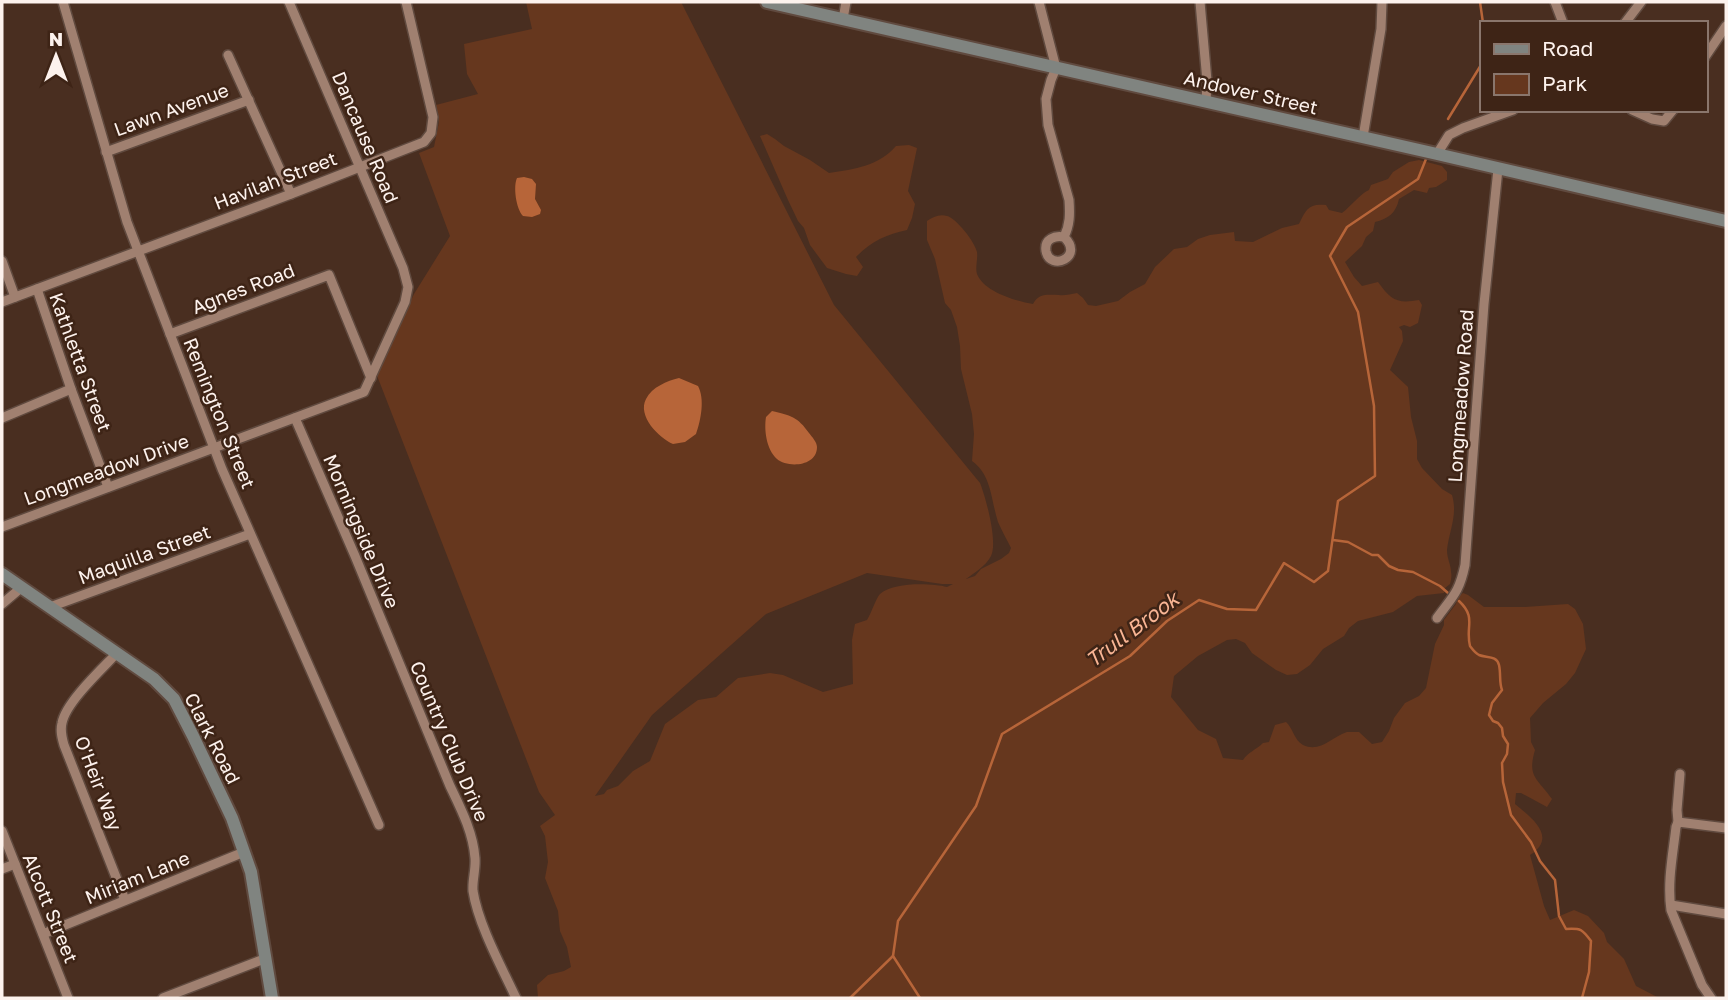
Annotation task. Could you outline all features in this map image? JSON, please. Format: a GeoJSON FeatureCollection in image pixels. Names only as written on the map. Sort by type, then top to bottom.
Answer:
{"type":"FeatureCollection","features":[{"type":"Feature","properties":{"kind":"main road","name":"Andover Street"},"geometry":{"type":"LineString","coordinates":[[767,2],[1726,221]]}},
{"type":"Feature","properties":{"kind":"main road","name":"Clark Road"},"geometry":{"type":"LineString","coordinates":[[2,574],[154,679],[174,699],[232,818],[251,872],[272,998]]}},
{"type":"Feature","properties":{"kind":"street","name":"Remington Street"},"geometry":{"type":"LineString","coordinates":[[63,2],[127,222],[213,448],[379,825]]}},
{"type":"Feature","properties":{"kind":"street","name":"Dancause Road"},"geometry":{"type":"LineString","coordinates":[[289,2],[403,268],[408,287],[405,302],[370,378]]}},
{"type":"Feature","properties":{"kind":"street","name":"Havilah Street"},"geometry":{"type":"LineString","coordinates":[[2,302],[417,146],[427,139],[433,121],[431,105],[406,2]]}},
{"type":"Feature","properties":{"kind":"street"},"geometry":{"type":"LineString","coordinates":[[843,19],[846,2]]}},
{"type":"Feature","properties":{"kind":"street"},"geometry":{"type":"LineString","coordinates":[[1039,2],[1056,68],[1046,99],[1046,111],[1069,201],[1070,218],[1064,237]]}},
{"type":"Feature","properties":{"kind":"street"},"geometry":{"type":"LineString","coordinates":[[1200,2],[1207,81],[1206,102]]}},
{"type":"Feature","properties":{"kind":"street"},"geometry":{"type":"LineString","coordinates":[[1363,137],[1381,29],[1382,2]]}},
{"type":"Feature","properties":{"kind":"street"},"geometry":{"type":"LineString","coordinates":[[1555,2],[1562,21]]}},
{"type":"Feature","properties":{"kind":"street"},"geometry":{"type":"LineString","coordinates":[[1627,21],[1641,2]]}},
{"type":"Feature","properties":{"kind":"street"},"geometry":{"type":"LineString","coordinates":[[1707,54],[1726,26]]}},
{"type":"Feature","properties":{"kind":"street"},"geometry":{"type":"LineString","coordinates":[[228,55],[291,194]]}},
{"type":"Feature","properties":{"kind":"street","name":"Lawn Avenue"},"geometry":{"type":"LineString","coordinates":[[106,152],[248,100]]}},
{"type":"Feature","properties":{"kind":"street"},"geometry":{"type":"LineString","coordinates":[[1437,154],[1449,135],[1507,112]]}},
{"type":"Feature","properties":{"kind":"street"},"geometry":{"type":"LineString","coordinates":[[1636,112],[1664,121],[1671,112]]}},
{"type":"Feature","properties":{"kind":"street","name":"Longmeadow Road"},"geometry":{"type":"LineString","coordinates":[[1437,618],[1457,592],[1465,565],[1484,304],[1498,169]]}},
{"type":"Feature","properties":{"kind":"street"},"geometry":{"type":"LineString","coordinates":[[2,261],[15,297]]}},
{"type":"Feature","properties":{"kind":"street","name":"Agnes Road"},"geometry":{"type":"LineString","coordinates":[[170,334],[329,275],[370,378]]}},
{"type":"Feature","properties":{"kind":"street","name":"Kathletta Street"},"geometry":{"type":"LineString","coordinates":[[37,289],[108,487]]}},
{"type":"Feature","properties":{"kind":"street","name":"Longmeadow Drive"},"geometry":{"type":"LineString","coordinates":[[2,527],[365,392],[370,378]]}},
{"type":"Feature","properties":{"kind":"street"},"geometry":{"type":"LineString","coordinates":[[2,418],[71,389]]}},
{"type":"Feature","properties":{"kind":"street","name":"Morningside Drive"},"geometry":{"type":"LineString","coordinates":[[295,418],[396,657]]}},
{"type":"Feature","properties":{"kind":"street","name":"Maquilla Street"},"geometry":{"type":"LineString","coordinates":[[50,607],[250,534]]}},
{"type":"Feature","properties":{"kind":"street"},"geometry":{"type":"LineString","coordinates":[[2,604],[22,587]]}},
{"type":"Feature","properties":{"kind":"street","name":"O'Heir Way"},"geometry":{"type":"LineString","coordinates":[[117,653],[71,704],[61,724],[61,735],[125,900]]}},
{"type":"Feature","properties":{"kind":"street","name":"Country Club Drive"},"geometry":{"type":"LineString","coordinates":[[396,657],[466,819],[474,843],[473,889],[479,913],[516,998]]}},
{"type":"Feature","properties":{"kind":"street"},"geometry":{"type":"LineString","coordinates":[[1680,774],[1678,822],[1669,893],[1671,905],[1702,985],[1711,998]]}},
{"type":"Feature","properties":{"kind":"street"},"geometry":{"type":"LineString","coordinates":[[1678,822],[1726,828]]}},
{"type":"Feature","properties":{"kind":"street","name":"Alcott Street"},"geometry":{"type":"LineString","coordinates":[[2,831],[68,998]]}},
{"type":"Feature","properties":{"kind":"street","name":"Miriam Lane"},"geometry":{"type":"LineString","coordinates":[[43,934],[244,852]]}},
{"type":"Feature","properties":{"kind":"street"},"geometry":{"type":"LineString","coordinates":[[2,869],[15,864]]}},
{"type":"Feature","properties":{"kind":"street"},"geometry":{"type":"LineString","coordinates":[[1671,905],[1726,914]]}},
{"type":"Feature","properties":{"kind":"street"},"geometry":{"type":"LineString","coordinates":[[163,998],[264,958]]}},
{"type":"Feature","properties":{"kind":"green space"},"geometry":{"type":"Polygon","coordinates":[[[526,2],[681,2],[834,305],[980,483],[990,520],[993,549],[986,563],[966,579],[1001,559],[1011,548],[998,522],[984,473],[972,461],[972,414],[961,369],[957,327],[951,310],[945,303],[935,259],[927,240],[927,221],[944,215],[960,226],[976,248],[977,274],[993,291],[1033,304],[1044,295],[1077,293],[1088,305],[1096,306],[1118,301],[1145,284],[1155,267],[1174,249],[1187,247],[1198,239],[1234,232],[1235,241],[1253,242],[1282,228],[1299,224],[1312,206],[1326,205],[1329,210],[1342,213],[1369,190],[1371,185],[1388,179],[1393,172],[1409,162],[1419,160],[1442,166],[1447,172],[1447,180],[1429,188],[1427,193],[1414,190],[1399,199],[1394,212],[1375,222],[1373,231],[1362,246],[1345,262],[1362,286],[1378,282],[1395,299],[1419,300],[1422,305],[1418,323],[1410,327],[1399,327],[1403,341],[1390,370],[1408,387],[1417,441],[1417,459],[1442,489],[1452,495],[1454,502],[1447,550],[1450,584],[1444,593],[1417,596],[1393,612],[1358,621],[1344,636],[1323,649],[1310,665],[1297,674],[1287,675],[1276,670],[1252,653],[1245,643],[1236,639],[1227,640],[1198,656],[1174,676],[1171,697],[1198,730],[1216,739],[1223,758],[1243,760],[1263,743],[1269,742],[1275,725],[1286,722],[1300,743],[1309,747],[1320,746],[1347,732],[1359,732],[1372,744],[1382,742],[1405,703],[1419,696],[1426,688],[1435,644],[1444,620],[1463,593],[1484,607],[1568,604],[1575,609],[1583,624],[1586,649],[1575,673],[1530,718],[1531,742],[1535,750],[1533,772],[1552,799],[1547,807],[1516,793],[1515,804],[1535,822],[1542,835],[1538,848],[1530,855],[1550,920],[1574,910],[1588,916],[1604,933],[1607,942],[1624,959],[1636,986],[1659,998],[538,998],[537,985],[548,975],[571,967],[560,931],[558,911],[545,878],[548,862],[545,836],[540,826],[555,815],[539,792],[376,373],[414,294],[450,236],[419,153],[434,147],[439,122],[436,105],[478,94],[467,74],[464,44],[532,29],[526,2]],[[867,573],[766,614],[652,715],[595,796],[618,786],[633,771],[650,761],[665,724],[698,700],[716,697],[738,678],[770,673],[783,675],[823,692],[853,684],[852,640],[855,624],[867,620],[880,594],[903,585],[947,587],[953,584],[867,573]]]}},
{"type":"Feature","properties":{"kind":"green space"},"geometry":{"type":"Polygon","coordinates":[[[767,134],[829,173],[874,162],[896,146],[909,145],[917,148],[908,191],[915,204],[907,230],[879,239],[861,252],[856,257],[863,267],[857,276],[827,268],[810,245],[788,200],[760,136],[767,134]]]}},
{"type":"Feature","properties":{"kind":"shaded area"},"geometry":{"type":"Polygon","coordinates":[[[517,178],[532,179],[536,184],[535,199],[541,210],[540,214],[532,217],[523,216],[517,203],[517,178]]]}},
{"type":"Feature","properties":{"kind":"shaded area"},"geometry":{"type":"Polygon","coordinates":[[[679,378],[698,386],[702,410],[696,434],[685,442],[673,444],[651,426],[644,406],[646,399],[656,388],[679,378]]]}},
{"type":"Feature","properties":{"kind":"shaded area"},"geometry":{"type":"Polygon","coordinates":[[[772,411],[801,423],[817,445],[812,459],[801,464],[787,464],[773,455],[765,427],[766,417],[772,411]]]}},
{"type":"Feature","properties":{"kind":"waterway","name":"Trull Brook"},"geometry":{"type":"LineString","coordinates":[[1480,2],[1483,21]]}},
{"type":"Feature","properties":{"kind":"waterway","name":"Trull Brook"},"geometry":{"type":"LineString","coordinates":[[1448,119],[1480,67]]}},
{"type":"Feature","properties":{"kind":"waterway","name":"Trull Brook"},"geometry":{"type":"LineString","coordinates":[[920,998],[893,956],[898,921],[976,806],[1002,734],[1130,656],[1167,621],[1199,600],[1227,609],[1256,610],[1284,563],[1314,582],[1328,571],[1338,501],[1375,476],[1374,406],[1358,312],[1330,256],[1347,227],[1418,179],[1426,159]]}},
{"type":"Feature","properties":{"kind":"waterway"},"geometry":{"type":"LineString","coordinates":[[1333,540],[1348,542],[1372,555],[1378,555],[1389,566],[1413,572],[1448,593]]}},
{"type":"Feature","properties":{"kind":"waterway"},"geometry":{"type":"LineString","coordinates":[[1459,601],[1468,612],[1470,646],[1479,655],[1491,657],[1499,665],[1502,690],[1492,703],[1489,715],[1502,728],[1508,744],[1502,763],[1503,782],[1511,815],[1555,880],[1559,916],[1566,929],[1581,930],[1591,941],[1589,972],[1582,998]]}},
{"type":"Feature","properties":{"kind":"waterway"},"geometry":{"type":"LineString","coordinates":[[850,998],[893,956]]}}]}
